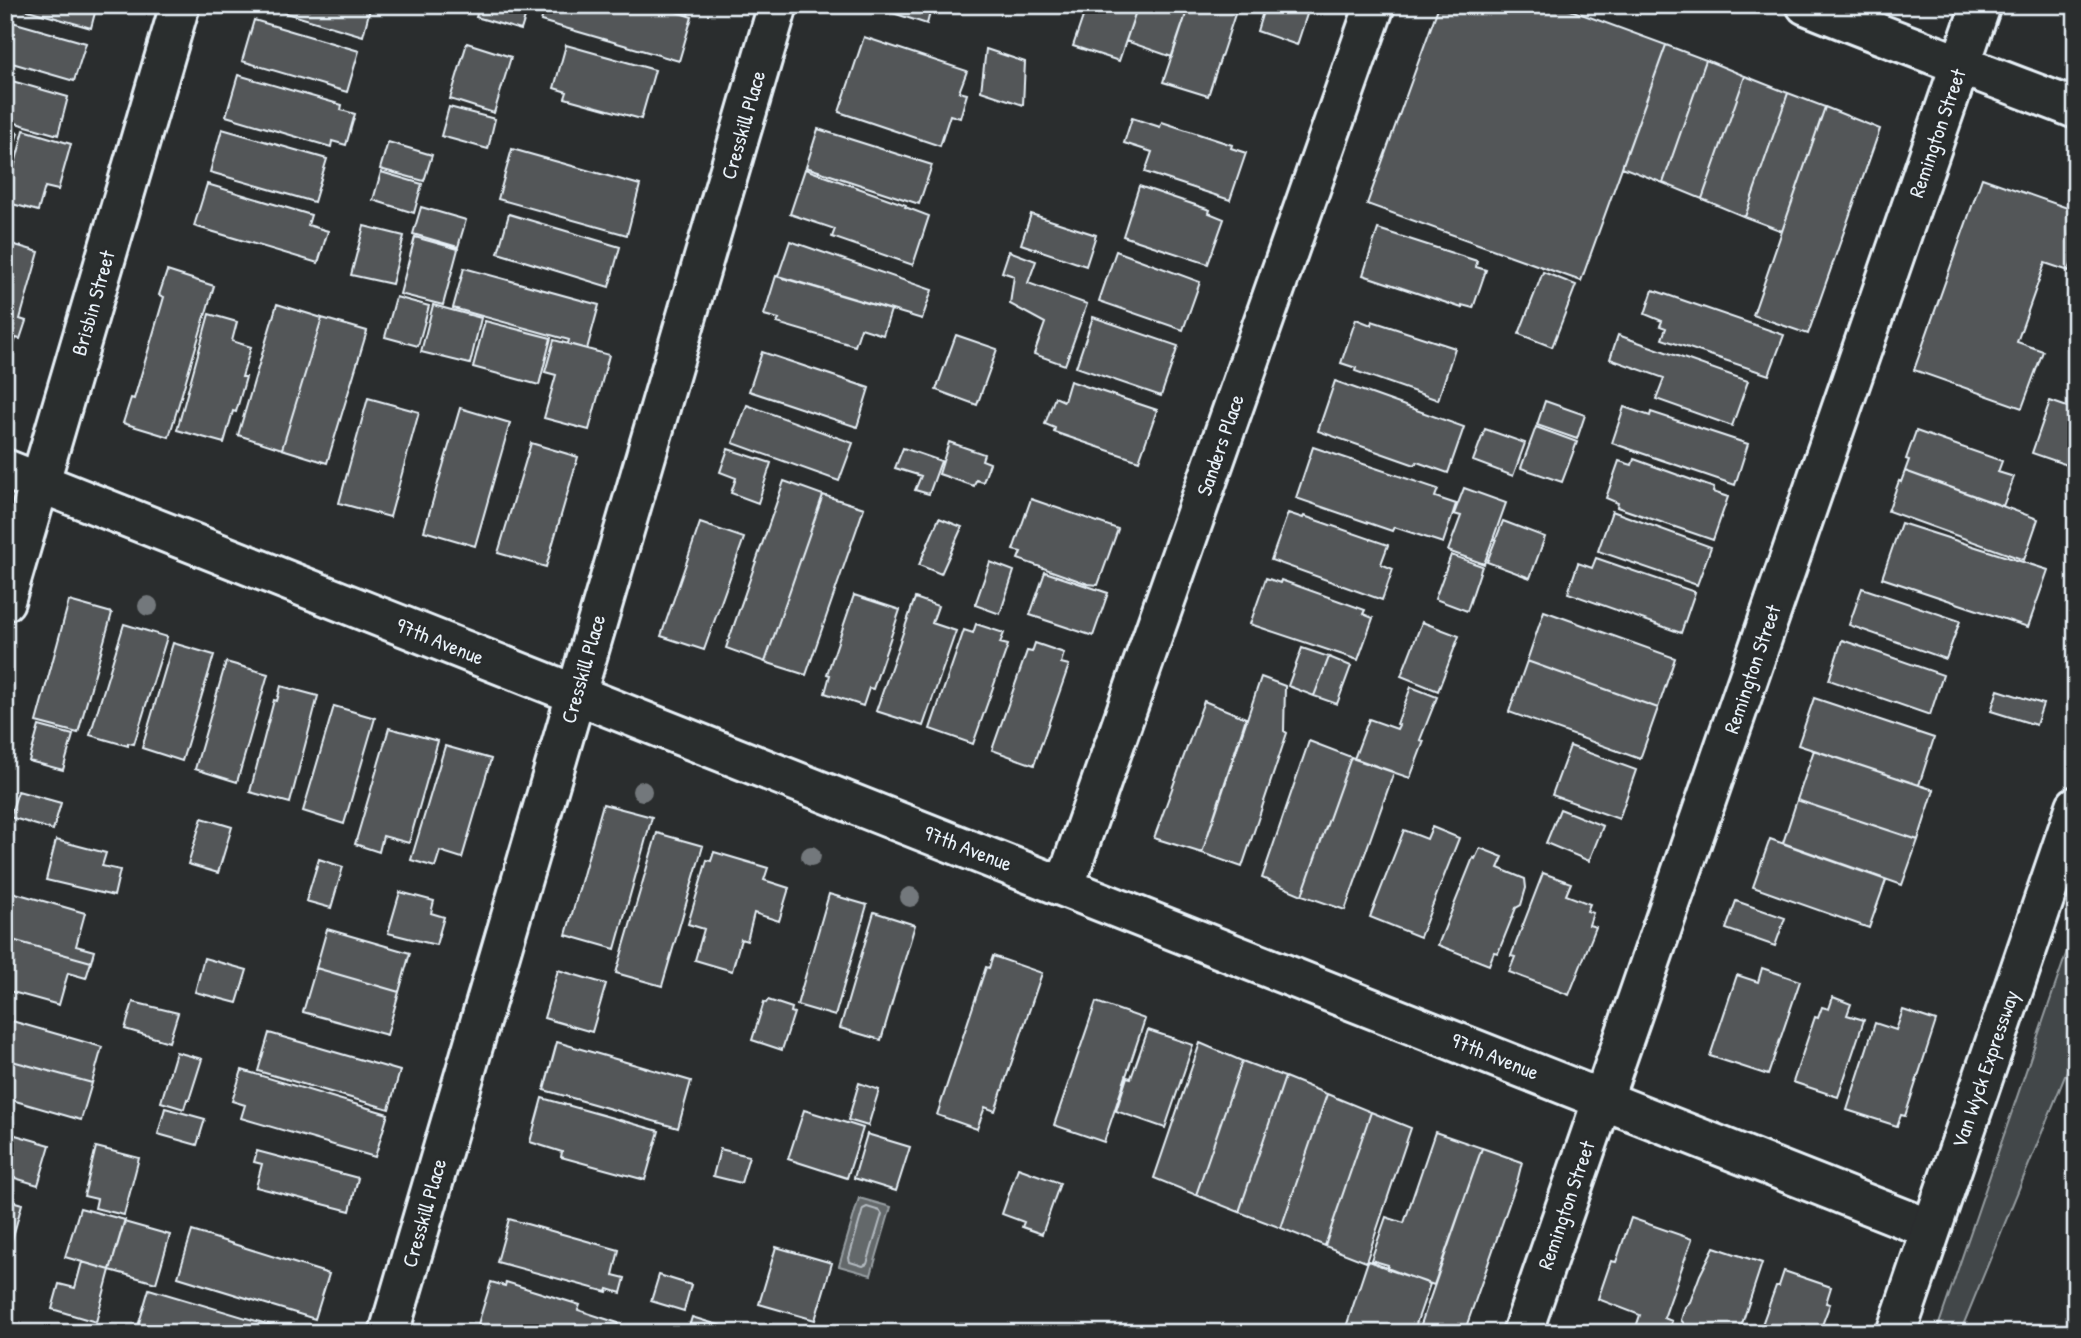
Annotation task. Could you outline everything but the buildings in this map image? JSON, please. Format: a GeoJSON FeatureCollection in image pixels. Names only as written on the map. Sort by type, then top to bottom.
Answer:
{"type":"FeatureCollection","features":[{"type":"Feature","properties":{"kind":"street","name":"Brisbin Street"},"geometry":{"type":"LineString","coordinates":[[5,601],[180,5]]}},
{"type":"Feature","properties":{"kind":"street","name":"Cresskill Place"},"geometry":{"type":"LineString","coordinates":[[389,1333],[778,5]]}},
{"type":"Feature","properties":{"kind":"street","name":"Sanders Place"},"geometry":{"type":"LineString","coordinates":[[1065,886],[1376,5]]}},
{"type":"Feature","properties":{"kind":"street"},"geometry":{"type":"LineString","coordinates":[[1806,5],[1913,49],[2076,109]]}},
{"type":"Feature","properties":{"kind":"street","name":"Remington Street"},"geometry":{"type":"LineString","coordinates":[[1521,1333],[1981,5]]}},
{"type":"Feature","properties":{"kind":"street","name":"97th Avenue"},"geometry":{"type":"LineString","coordinates":[[5,468],[1930,1229]]}},
{"type":"Feature","properties":{"kind":"street","name":"Van Wyck Expressway"},"geometry":{"type":"LineString","coordinates":[[1896,1333],[2076,806]]}},
{"type":"Feature","properties":{"kind":"shaded area"},"geometry":{"type":"Polygon","coordinates":[[[2076,925],[2076,1049],[1960,1333],[1936,1333],[2076,925]]]}},
{"type":"Feature","properties":{"kind":"water"},"geometry":{"type":"Polygon","coordinates":[[[859,1198],[891,1207],[871,1275],[839,1266],[859,1198]]]}}]}
